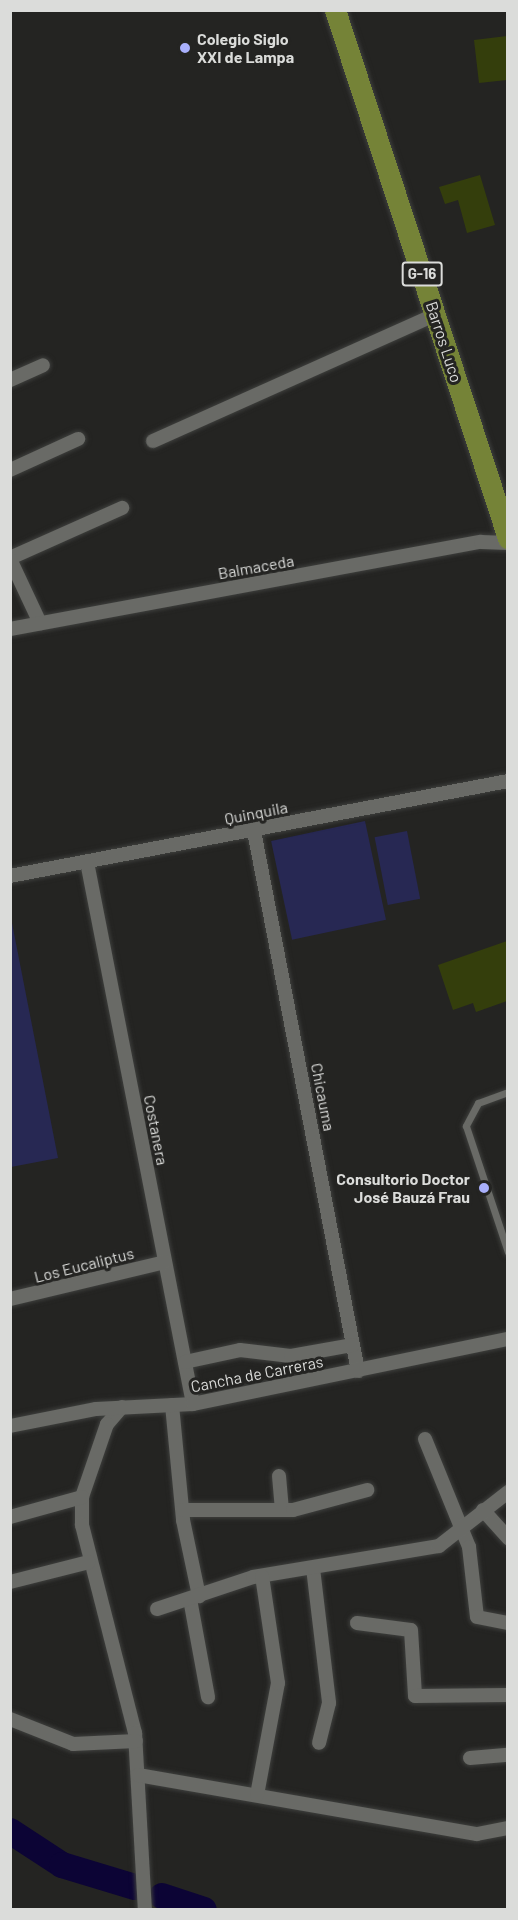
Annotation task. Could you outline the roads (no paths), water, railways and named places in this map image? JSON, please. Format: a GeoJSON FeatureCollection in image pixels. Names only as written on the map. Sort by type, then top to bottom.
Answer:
{"type":"FeatureCollection","features":[{"type":"Feature","properties":{"kind":"main road","name":"Barros Luco"},"geometry":{"type":"LineString","coordinates":[[335,10],[507,538]]}},
{"type":"Feature","properties":{"kind":"street"},"geometry":{"type":"LineString","coordinates":[[153,441],[435,315]]}},
{"type":"Feature","properties":{"kind":"street"},"geometry":{"type":"LineString","coordinates":[[10,380],[43,365]]}},
{"type":"Feature","properties":{"kind":"street"},"geometry":{"type":"LineString","coordinates":[[10,470],[78,439]]}},
{"type":"Feature","properties":{"kind":"street"},"geometry":{"type":"LineString","coordinates":[[40,623],[16,583],[10,558],[122,508]]}},
{"type":"Feature","properties":{"kind":"street","name":"Balmaceda"},"geometry":{"type":"LineString","coordinates":[[10,628],[481,542],[507,543]]}},
{"type":"Feature","properties":{"kind":"street","name":"Quinquila"},"geometry":{"type":"LineString","coordinates":[[10,876],[507,781]]}},
{"type":"Feature","properties":{"kind":"street","name":"Chicauma"},"geometry":{"type":"LineString","coordinates":[[254,831],[358,1371]]}},
{"type":"Feature","properties":{"kind":"street","name":"Costanera"},"geometry":{"type":"LineString","coordinates":[[87,862],[193,1404]]}},
{"type":"Feature","properties":{"kind":"street","name":"Los Eucaliptus"},"geometry":{"type":"LineString","coordinates":[[10,1299],[165,1262]]}},
{"type":"Feature","properties":{"kind":"street","name":"Cancha de Carreras"},"geometry":{"type":"LineString","coordinates":[[10,1426],[122,1407],[193,1404],[507,1339]]}},
{"type":"Feature","properties":{"kind":"street"},"geometry":{"type":"LineString","coordinates":[[185,1362],[240,1350],[291,1356],[353,1345]]}},
{"type":"Feature","properties":{"kind":"street"},"geometry":{"type":"LineString","coordinates":[[172,1405],[183,1510],[208,1697]]}},
{"type":"Feature","properties":{"kind":"street"},"geometry":{"type":"LineString","coordinates":[[122,1407],[107,1424],[82,1497],[89,1562],[136,1741],[145,1910]]}},
{"type":"Feature","properties":{"kind":"street"},"geometry":{"type":"LineString","coordinates":[[425,1439],[462,1527],[477,1617],[507,1623]]}},
{"type":"Feature","properties":{"kind":"street"},"geometry":{"type":"LineString","coordinates":[[279,1476],[282,1510]]}},
{"type":"Feature","properties":{"kind":"street"},"geometry":{"type":"LineString","coordinates":[[183,1510],[282,1510],[368,1490]]}},
{"type":"Feature","properties":{"kind":"street"},"geometry":{"type":"LineString","coordinates":[[157,1609],[262,1576],[439,1546],[507,1492]]}},
{"type":"Feature","properties":{"kind":"street"},"geometry":{"type":"LineString","coordinates":[[10,1517],[82,1497]]}},
{"type":"Feature","properties":{"kind":"street"},"geometry":{"type":"LineString","coordinates":[[483,1510],[507,1538]]}},
{"type":"Feature","properties":{"kind":"street"},"geometry":{"type":"LineString","coordinates":[[10,1582],[89,1562]]}},
{"type":"Feature","properties":{"kind":"street"},"geometry":{"type":"LineString","coordinates":[[313,1568],[329,1703],[319,1743]]}},
{"type":"Feature","properties":{"kind":"street"},"geometry":{"type":"LineString","coordinates":[[257,1795],[278,1690],[276,1641],[262,1576]]}},
{"type":"Feature","properties":{"kind":"street"},"geometry":{"type":"LineString","coordinates":[[357,1623],[411,1630],[415,1696],[507,1695]]}},
{"type":"Feature","properties":{"kind":"street"},"geometry":{"type":"LineString","coordinates":[[10,1719],[73,1744],[136,1741]]}},
{"type":"Feature","properties":{"kind":"street"},"geometry":{"type":"LineString","coordinates":[[470,1758],[507,1755]]}},
{"type":"Feature","properties":{"kind":"street"},"geometry":{"type":"LineString","coordinates":[[138,1774],[477,1834],[507,1828]]}},
{"type":"Feature","properties":{"kind":"lane"},"geometry":{"type":"LineString","coordinates":[[507,1092],[478,1103],[466,1125],[507,1252]]}},
{"type":"Feature","properties":{"kind":"waterway"},"geometry":{"type":"LineString","coordinates":[[10,1831],[62,1865],[135,1887]]}},
{"type":"Feature","properties":{"kind":"waterway"},"geometry":{"type":"LineString","coordinates":[[162,1896],[204,1910]]}},
{"type":"Feature","properties":{"kind":"place","name":"Colegio Siglo XXI de Lampa"},"geometry":{"type":"Point","coordinates":[185,48]}},
{"type":"Feature","properties":{"kind":"place","name":"Consultorio Doctor José Bauzá Frau"},"geometry":{"type":"Point","coordinates":[484,1188]}}]}
